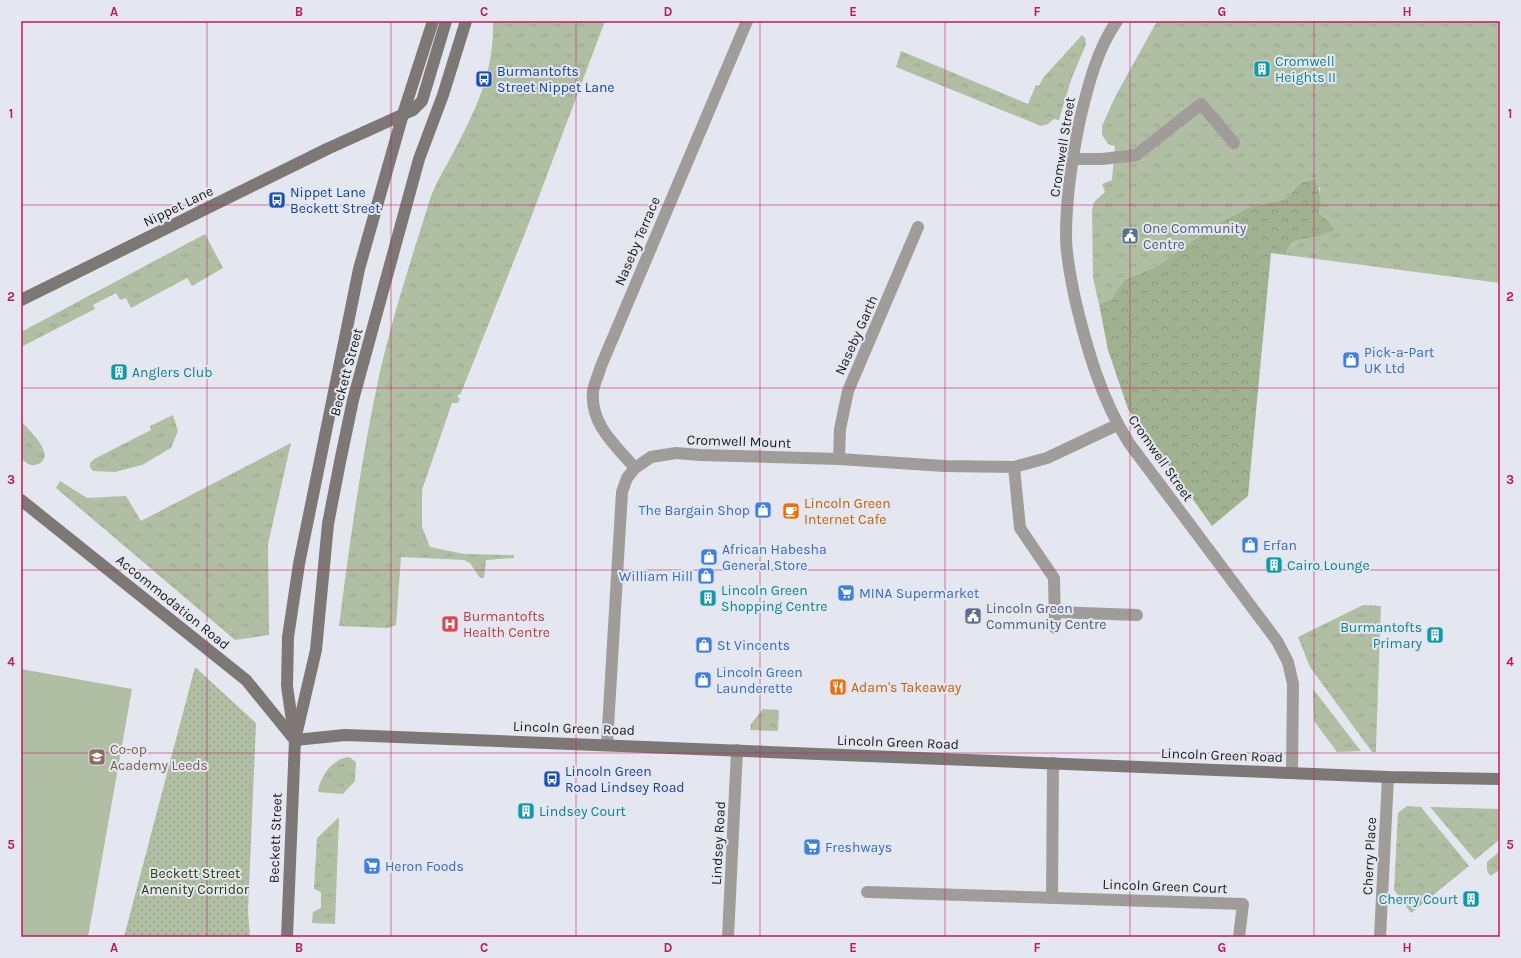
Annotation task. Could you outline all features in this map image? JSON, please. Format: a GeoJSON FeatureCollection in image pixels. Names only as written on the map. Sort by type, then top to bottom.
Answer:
{"type":"FeatureCollection","features":[{"type":"Feature","properties":{"kind":"street","name":"Beckett Street"},"geometry":{"type":"LineString","coordinates":[[287,937],[295,740],[287,686],[288,637],[295,588],[359,269],[403,114],[433,21]]}},
{"type":"Feature","properties":{"kind":"street","name":"Nippet Lane"},"geometry":{"type":"LineString","coordinates":[[21,300],[348,139],[412,110],[422,101],[446,21]]}},
{"type":"Feature","properties":{"kind":"street","name":"Beckett Street"},"geometry":{"type":"LineString","coordinates":[[295,740],[316,650],[328,524],[353,400],[419,159],[443,94],[466,21]]}},
{"type":"Feature","properties":{"kind":"street","name":"Naseby Terrace"},"geometry":{"type":"LineString","coordinates":[[635,468],[606,434],[594,414],[593,391],[604,358],[747,21]]}},
{"type":"Feature","properties":{"kind":"street","name":"Cromwell Street"},"geometry":{"type":"LineString","coordinates":[[1117,21],[1107,35],[1087,90],[1073,159],[1068,196],[1066,238],[1070,276],[1090,355],[1117,425],[1277,641],[1288,662],[1293,684],[1292,773]]}},
{"type":"Feature","properties":{"kind":"street"},"geometry":{"type":"LineString","coordinates":[[1073,159],[1102,159],[1136,155],[1201,104],[1234,143]]}},
{"type":"Feature","properties":{"kind":"street","name":"Naseby Garth"},"geometry":{"type":"LineString","coordinates":[[839,459],[840,429],[848,391],[918,228]]}},
{"type":"Feature","properties":{"kind":"street","name":"Cromwell Mount"},"geometry":{"type":"LineString","coordinates":[[607,744],[622,492],[627,478],[635,468],[652,457],[676,453],[839,459],[944,466],[1014,466],[1047,458],[1117,425]]}},
{"type":"Feature","properties":{"kind":"street"},"geometry":{"type":"LineString","coordinates":[[1014,466],[1020,528],[1054,578],[1055,628]]}},
{"type":"Feature","properties":{"kind":"street","name":"Accommodation Road"},"geometry":{"type":"LineString","coordinates":[[21,500],[246,680],[295,740]]}},
{"type":"Feature","properties":{"kind":"street"},"geometry":{"type":"LineString","coordinates":[[1055,612],[1137,615]]}},
{"type":"Feature","properties":{"kind":"street","name":"Lincoln Green Road"},"geometry":{"type":"LineString","coordinates":[[295,740],[352,735],[607,744],[1388,777],[1500,779]]}},
{"type":"Feature","properties":{"kind":"street","name":"Lindsey Road"},"geometry":{"type":"LineString","coordinates":[[728,937],[737,750]]}},
{"type":"Feature","properties":{"kind":"street"},"geometry":{"type":"LineString","coordinates":[[1052,898],[1053,763]]}},
{"type":"Feature","properties":{"kind":"street","name":"Cherry Place"},"geometry":{"type":"LineString","coordinates":[[1380,937],[1388,777]]}},
{"type":"Feature","properties":{"kind":"street","name":"Lincoln Green Court"},"geometry":{"type":"LineString","coordinates":[[867,892],[1243,904],[1239,937]]}},
{"type":"Feature","properties":{"kind":"green space"},"geometry":{"type":"Polygon","coordinates":[[[493,21],[605,21],[529,223],[461,393],[457,396],[460,399],[458,403],[452,403],[422,490],[422,527],[430,547],[464,554],[514,555],[514,558],[486,560],[484,578],[480,578],[470,563],[464,560],[401,557],[396,625],[388,628],[339,626],[362,464],[374,399],[386,347],[430,199],[438,180],[469,122],[482,91],[487,75],[493,40],[493,21]]]}},
{"type":"Feature","properties":{"kind":"green space"},"geometry":{"type":"Polygon","coordinates":[[[1157,21],[1500,21],[1500,283],[1286,255],[1292,245],[1298,240],[1302,238],[1319,236],[1329,222],[1319,213],[1320,188],[1302,182],[1285,199],[1247,208],[1210,228],[1156,267],[1125,279],[1111,299],[1099,304],[1093,278],[1092,211],[1094,202],[1105,192],[1102,184],[1112,180],[1115,146],[1108,144],[1102,135],[1102,126],[1115,97],[1157,21]]]}},
{"type":"Feature","properties":{"kind":"green space"},"geometry":{"type":"Polygon","coordinates":[[[1082,35],[1085,38],[1086,44],[1071,80],[1059,120],[1054,119],[1048,124],[1041,126],[896,67],[901,51],[1028,104],[1036,85],[1039,86],[1043,78],[1082,35]]]}},
{"type":"Feature","properties":{"kind":"green space"},"geometry":{"type":"Polygon","coordinates":[[[1315,180],[1320,196],[1319,213],[1329,222],[1334,230],[1319,236],[1298,240],[1292,244],[1286,255],[1271,253],[1248,496],[1212,526],[1128,409],[1108,350],[1099,304],[1111,299],[1125,279],[1156,267],[1210,228],[1247,208],[1285,199],[1302,182],[1315,180]]]}},
{"type":"Feature","properties":{"kind":"green space"},"geometry":{"type":"Polygon","coordinates":[[[205,234],[223,268],[192,286],[187,278],[131,308],[126,298],[120,300],[116,293],[93,305],[95,309],[21,347],[21,332],[205,234]]]}},
{"type":"Feature","properties":{"kind":"green space"},"geometry":{"type":"Polygon","coordinates":[[[173,415],[178,431],[171,448],[142,465],[115,472],[93,471],[90,467],[90,463],[94,459],[151,430],[150,426],[173,415]]]}},
{"type":"Feature","properties":{"kind":"green space"},"geometry":{"type":"Polygon","coordinates":[[[21,421],[40,442],[43,449],[45,455],[43,460],[36,465],[31,465],[21,459],[21,421]]]}},
{"type":"Feature","properties":{"kind":"green space"},"geometry":{"type":"Polygon","coordinates":[[[291,443],[268,544],[269,635],[235,640],[56,488],[60,481],[87,498],[126,496],[141,521],[291,443]]]}},
{"type":"Feature","properties":{"kind":"green space"},"geometry":{"type":"Polygon","coordinates":[[[1363,605],[1381,606],[1376,752],[1372,752],[1310,667],[1298,637],[1363,605]]]}},
{"type":"Feature","properties":{"kind":"green space","name":"Beckett Street Amenity Corridor"},"geometry":{"type":"Polygon","coordinates":[[[195,667],[256,723],[248,911],[250,937],[124,937],[195,667]]]}},
{"type":"Feature","properties":{"kind":"green space"},"geometry":{"type":"Polygon","coordinates":[[[21,669],[132,689],[88,937],[21,937],[21,669]]]}},
{"type":"Feature","properties":{"kind":"green space"},"geometry":{"type":"Polygon","coordinates":[[[1313,689],[1361,751],[1337,752],[1314,721],[1313,689]]]}},
{"type":"Feature","properties":{"kind":"green space"},"geometry":{"type":"Polygon","coordinates":[[[763,709],[779,710],[778,731],[750,730],[751,724],[763,709]]]}},
{"type":"Feature","properties":{"kind":"green space"},"geometry":{"type":"Polygon","coordinates":[[[349,757],[356,762],[355,781],[343,794],[318,792],[321,780],[328,769],[337,761],[349,757]]]}},
{"type":"Feature","properties":{"kind":"green space"},"geometry":{"type":"Polygon","coordinates":[[[1407,806],[1421,807],[1469,866],[1411,913],[1394,890],[1398,813],[1407,806]]]}},
{"type":"Feature","properties":{"kind":"green space"},"geometry":{"type":"Polygon","coordinates":[[[1430,807],[1500,809],[1500,839],[1475,860],[1430,807]]]}},
{"type":"Feature","properties":{"kind":"green space"},"geometry":{"type":"Polygon","coordinates":[[[339,817],[335,924],[312,923],[313,912],[321,908],[321,892],[314,889],[317,838],[339,817]]]}},
{"type":"Feature","properties":{"kind":"green space"},"geometry":{"type":"Polygon","coordinates":[[[1500,851],[1500,870],[1490,876],[1487,870],[1487,862],[1500,851]]]}},
{"type":"Feature","properties":{"kind":"place","name":"Cromwell Heights II"},"geometry":{"type":"Point","coordinates":[1262,69]}},
{"type":"Feature","properties":{"kind":"place","name":"Burmantofts Street Nippet Lane"},"geometry":{"type":"Point","coordinates":[484,79]}},
{"type":"Feature","properties":{"kind":"place","name":"Nippet Lane Beckett Street"},"geometry":{"type":"Point","coordinates":[277,200]}},
{"type":"Feature","properties":{"kind":"place","name":"One Community Centre"},"geometry":{"type":"Point","coordinates":[1130,236]}},
{"type":"Feature","properties":{"kind":"place","name":"Pick-a-Part UK Ltd"},"geometry":{"type":"Point","coordinates":[1351,360]}},
{"type":"Feature","properties":{"kind":"place","name":"Anglers Club"},"geometry":{"type":"Point","coordinates":[119,372]}},
{"type":"Feature","properties":{"kind":"place","name":"The Bargain Shop"},"geometry":{"type":"Point","coordinates":[763,510]}},
{"type":"Feature","properties":{"kind":"place","name":"Lincoln Green Internet Cafe"},"geometry":{"type":"Point","coordinates":[791,511]}},
{"type":"Feature","properties":{"kind":"place","name":"Erfan"},"geometry":{"type":"Point","coordinates":[1250,545]}},
{"type":"Feature","properties":{"kind":"place","name":"African Habesha General Store"},"geometry":{"type":"Point","coordinates":[709,557]}},
{"type":"Feature","properties":{"kind":"place","name":"Cairo Lounge"},"geometry":{"type":"Point","coordinates":[1274,565]}},
{"type":"Feature","properties":{"kind":"place","name":"William Hill"},"geometry":{"type":"Point","coordinates":[706,576]}},
{"type":"Feature","properties":{"kind":"place","name":"MINA Supermarket"},"geometry":{"type":"Point","coordinates":[846,593]}},
{"type":"Feature","properties":{"kind":"place","name":"Lincoln Green Shopping Centre"},"geometry":{"type":"Point","coordinates":[708,598]}},
{"type":"Feature","properties":{"kind":"place","name":"Lincoln Green Community Centre"},"geometry":{"type":"Point","coordinates":[973,616]}},
{"type":"Feature","properties":{"kind":"place","name":"Burmantofts Health Centre"},"geometry":{"type":"Point","coordinates":[450,624]}},
{"type":"Feature","properties":{"kind":"place","name":"Burmantofts Primary"},"geometry":{"type":"Point","coordinates":[1435,635]}},
{"type":"Feature","properties":{"kind":"place","name":"St Vincents"},"geometry":{"type":"Point","coordinates":[704,645]}},
{"type":"Feature","properties":{"kind":"place","name":"Lincoln Green Launderette"},"geometry":{"type":"Point","coordinates":[703,680]}},
{"type":"Feature","properties":{"kind":"place","name":"Adam's Takeaway"},"geometry":{"type":"Point","coordinates":[838,687]}},
{"type":"Feature","properties":{"kind":"place","name":"Co-op Academy Leeds"},"geometry":{"type":"Point","coordinates":[97,757]}},
{"type":"Feature","properties":{"kind":"place","name":"Lincoln Green Road Lindsey Road"},"geometry":{"type":"Point","coordinates":[552,779]}},
{"type":"Feature","properties":{"kind":"place","name":"Lindsey Court"},"geometry":{"type":"Point","coordinates":[526,811]}},
{"type":"Feature","properties":{"kind":"place","name":"Freshways"},"geometry":{"type":"Point","coordinates":[812,847]}},
{"type":"Feature","properties":{"kind":"place","name":"Heron Foods"},"geometry":{"type":"Point","coordinates":[372,866]}},
{"type":"Feature","properties":{"kind":"place","name":"Cherry Court"},"geometry":{"type":"Point","coordinates":[1471,899]}}]}
